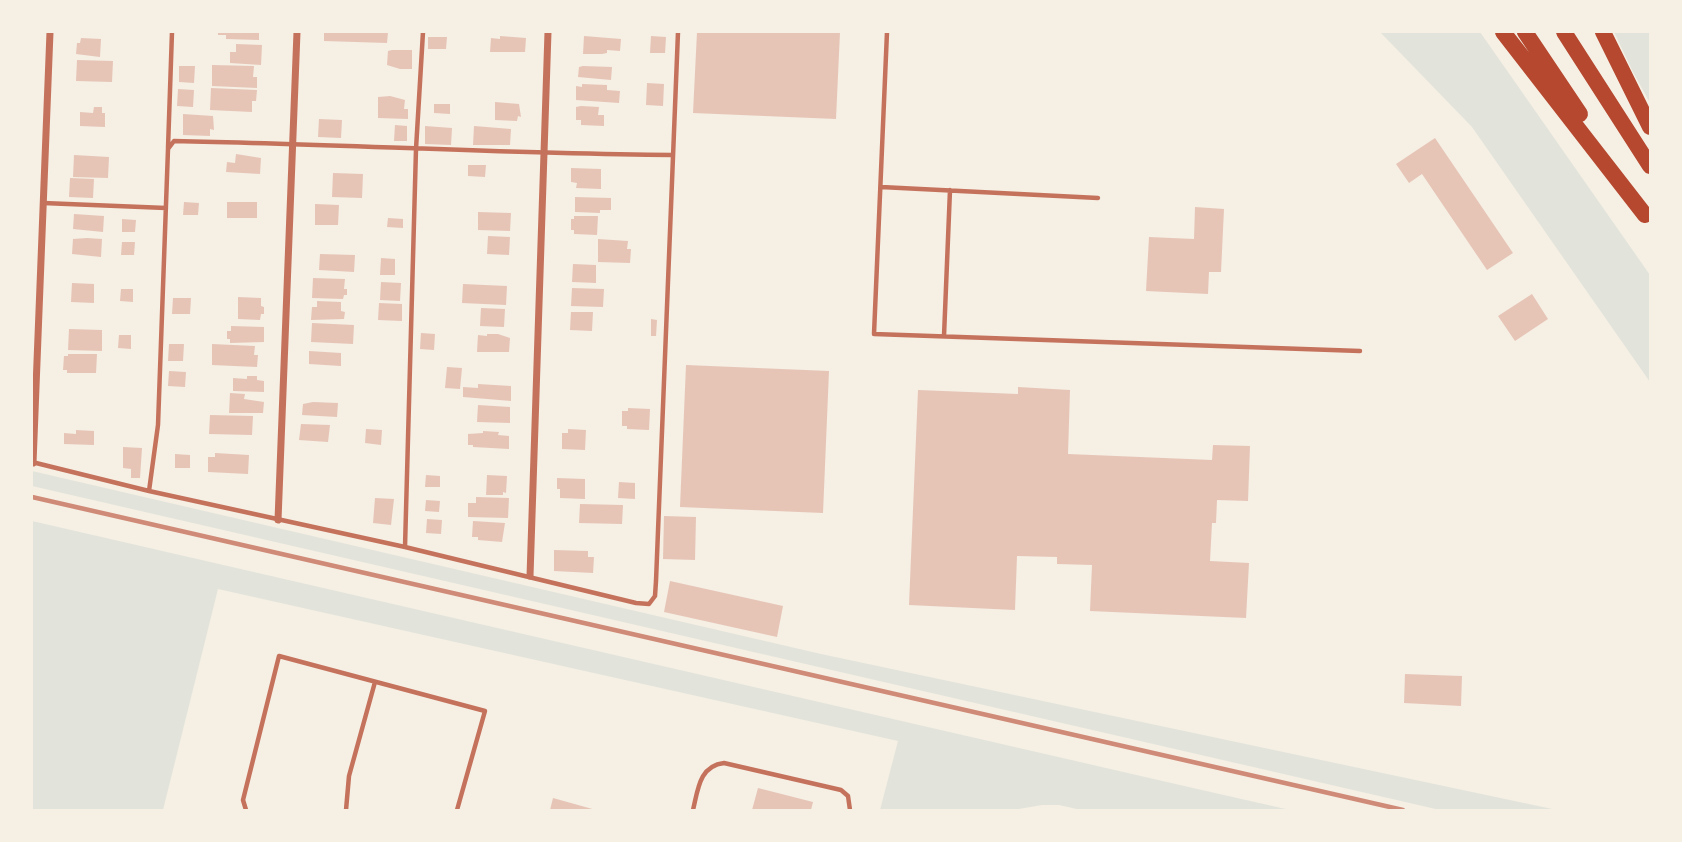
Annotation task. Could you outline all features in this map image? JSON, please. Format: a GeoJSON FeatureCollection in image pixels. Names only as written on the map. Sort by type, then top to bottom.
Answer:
{"type":"FeatureCollection","features":[{"type":"Feature","properties":{"kind":"highway"},"geometry":{"type":"LineString","coordinates":[[1503,32],[1648,219]]}},
{"type":"Feature","properties":{"kind":"highway"},"geometry":{"type":"LineString","coordinates":[[1525,32],[1648,219]]}},
{"type":"Feature","properties":{"kind":"highway"},"geometry":{"type":"LineString","coordinates":[[1564,32],[1650,166]]}},
{"type":"Feature","properties":{"kind":"highway"},"geometry":{"type":"LineString","coordinates":[[1603,32],[1650,127]]}},
{"type":"Feature","properties":{"kind":"street"},"geometry":{"type":"LineString","coordinates":[[32,462],[50,32]]}},
{"type":"Feature","properties":{"kind":"street"},"geometry":{"type":"LineString","coordinates":[[278,520],[297,32]]}},
{"type":"Feature","properties":{"kind":"street"},"geometry":{"type":"LineString","coordinates":[[530,576],[548,32]]}},
{"type":"Feature","properties":{"kind":"street"},"geometry":{"type":"LineString","coordinates":[[32,206],[42,205]]}},
{"type":"Feature","properties":{"kind":"lane"},"geometry":{"type":"LineString","coordinates":[[149,491],[158,425],[172,32]]}},
{"type":"Feature","properties":{"kind":"lane"},"geometry":{"type":"LineString","coordinates":[[405,547],[416,149],[423,32]]}},
{"type":"Feature","properties":{"kind":"lane"},"geometry":{"type":"LineString","coordinates":[[32,462],[649,604],[655,596],[678,32]]}},
{"type":"Feature","properties":{"kind":"lane"},"geometry":{"type":"LineString","coordinates":[[887,32],[874,334],[1360,351]]}},
{"type":"Feature","properties":{"kind":"lane"},"geometry":{"type":"LineString","coordinates":[[167,149],[174,141],[292,143],[544,154],[672,155]]}},
{"type":"Feature","properties":{"kind":"lane"},"geometry":{"type":"LineString","coordinates":[[881,187],[1098,198]]}},
{"type":"Feature","properties":{"kind":"lane"},"geometry":{"type":"LineString","coordinates":[[944,336],[950,190]]}},
{"type":"Feature","properties":{"kind":"lane"},"geometry":{"type":"LineString","coordinates":[[42,205],[166,208]]}},
{"type":"Feature","properties":{"kind":"lane"},"geometry":{"type":"LineString","coordinates":[[246,810],[243,800],[279,656],[485,711],[457,810]]}},
{"type":"Feature","properties":{"kind":"lane"},"geometry":{"type":"LineString","coordinates":[[346,810],[349,776],[375,682]]}},
{"type":"Feature","properties":{"kind":"lane"},"geometry":{"type":"LineString","coordinates":[[693,810],[702,775],[714,764],[724,763],[841,790],[848,796],[850,810]]}},
{"type":"Feature","properties":{"kind":"shaded area"},"geometry":{"type":"Polygon","coordinates":[[[1380,32],[1480,32],[1650,275],[1650,382],[1472,127],[1380,32]]]}},
{"type":"Feature","properties":{"kind":"shaded area"},"geometry":{"type":"Polygon","coordinates":[[[1614,32],[1650,32],[1650,103],[1633,72],[1614,32]]]}},
{"type":"Feature","properties":{"kind":"shaded area"},"geometry":{"type":"Polygon","coordinates":[[[32,471],[821,654],[1557,810],[1440,810],[32,486],[32,471]]]}},
{"type":"Feature","properties":{"kind":"shaded area"},"geometry":{"type":"Polygon","coordinates":[[[32,521],[1290,810],[1081,810],[1059,805],[1042,805],[1013,810],[880,810],[898,741],[218,589],[163,810],[32,810],[32,521]]]}},
{"type":"Feature","properties":{"kind":"building"},"geometry":{"type":"Polygon","coordinates":[[[218,32],[259,32],[259,40],[226,39],[226,35],[218,35],[218,32]]]}},
{"type":"Feature","properties":{"kind":"building"},"geometry":{"type":"Polygon","coordinates":[[[324,32],[388,32],[387,43],[324,41],[324,32]]]}},
{"type":"Feature","properties":{"kind":"building"},"geometry":{"type":"Polygon","coordinates":[[[697,32],[840,32],[836,119],[693,113],[697,32]]]}},
{"type":"Feature","properties":{"kind":"building"},"geometry":{"type":"Polygon","coordinates":[[[500,36],[526,38],[525,52],[490,52],[491,38],[500,39],[500,36]]]}},
{"type":"Feature","properties":{"kind":"building"},"geometry":{"type":"Polygon","coordinates":[[[584,36],[621,39],[620,51],[583,54],[584,36]]]}},
{"type":"Feature","properties":{"kind":"building"},"geometry":{"type":"Polygon","coordinates":[[[651,36],[666,37],[665,53],[650,53],[651,36]]]}},
{"type":"Feature","properties":{"kind":"building"},"geometry":{"type":"Polygon","coordinates":[[[428,37],[447,37],[446,49],[428,49],[428,37]]]}},
{"type":"Feature","properties":{"kind":"building"},"geometry":{"type":"Polygon","coordinates":[[[81,38],[101,39],[100,57],[76,54],[77,43],[80,43],[81,38]]]}},
{"type":"Feature","properties":{"kind":"building"},"geometry":{"type":"Polygon","coordinates":[[[236,44],[262,45],[261,65],[230,63],[230,52],[236,52],[236,44]]]}},
{"type":"Feature","properties":{"kind":"building"},"geometry":{"type":"Polygon","coordinates":[[[412,50],[412,69],[387,65],[388,51],[412,50]]]}},
{"type":"Feature","properties":{"kind":"building"},"geometry":{"type":"Polygon","coordinates":[[[77,60],[113,61],[112,82],[76,81],[77,60]]]}},
{"type":"Feature","properties":{"kind":"building"},"geometry":{"type":"Polygon","coordinates":[[[212,65],[254,66],[253,77],[257,77],[257,88],[212,86],[212,65]]]}},
{"type":"Feature","properties":{"kind":"building"},"geometry":{"type":"Polygon","coordinates":[[[179,66],[195,66],[194,83],[179,82],[179,66]]]}},
{"type":"Feature","properties":{"kind":"building"},"geometry":{"type":"Polygon","coordinates":[[[579,67],[612,67],[611,80],[578,77],[579,67]]]}},
{"type":"Feature","properties":{"kind":"building"},"geometry":{"type":"Polygon","coordinates":[[[647,83],[664,84],[663,106],[646,105],[647,83]]]}},
{"type":"Feature","properties":{"kind":"building"},"geometry":{"type":"Polygon","coordinates":[[[582,84],[607,85],[607,90],[620,91],[619,103],[576,100],[576,86],[582,87],[582,84]]]}},
{"type":"Feature","properties":{"kind":"building"},"geometry":{"type":"Polygon","coordinates":[[[211,88],[257,90],[256,101],[252,101],[252,112],[210,110],[211,88]]]}},
{"type":"Feature","properties":{"kind":"building"},"geometry":{"type":"Polygon","coordinates":[[[178,89],[194,90],[193,107],[177,106],[178,89]]]}},
{"type":"Feature","properties":{"kind":"building"},"geometry":{"type":"Polygon","coordinates":[[[390,96],[405,100],[404,109],[408,109],[408,119],[378,118],[378,97],[390,96]]]}},
{"type":"Feature","properties":{"kind":"building"},"geometry":{"type":"Polygon","coordinates":[[[495,102],[519,104],[521,117],[518,116],[517,121],[495,120],[495,102]]]}},
{"type":"Feature","properties":{"kind":"building"},"geometry":{"type":"Polygon","coordinates":[[[434,104],[450,104],[450,114],[434,113],[434,104]]]}},
{"type":"Feature","properties":{"kind":"building"},"geometry":{"type":"Polygon","coordinates":[[[94,107],[102,107],[105,127],[80,126],[80,112],[93,113],[94,107]]]}},
{"type":"Feature","properties":{"kind":"building"},"geometry":{"type":"Polygon","coordinates":[[[576,107],[599,107],[598,115],[604,115],[604,126],[581,125],[581,120],[576,120],[576,107]]]}},
{"type":"Feature","properties":{"kind":"building"},"geometry":{"type":"Polygon","coordinates":[[[183,114],[213,116],[214,130],[210,129],[210,136],[183,135],[183,114]]]}},
{"type":"Feature","properties":{"kind":"building"},"geometry":{"type":"Polygon","coordinates":[[[319,119],[342,120],[341,138],[318,137],[319,119]]]}},
{"type":"Feature","properties":{"kind":"building"},"geometry":{"type":"Polygon","coordinates":[[[395,125],[407,126],[407,141],[394,141],[395,125]]]}},
{"type":"Feature","properties":{"kind":"building"},"geometry":{"type":"Polygon","coordinates":[[[425,126],[452,128],[451,145],[425,144],[425,126]]]}},
{"type":"Feature","properties":{"kind":"building"},"geometry":{"type":"Polygon","coordinates":[[[474,126],[511,129],[510,145],[473,145],[474,126]]]}},
{"type":"Feature","properties":{"kind":"building"},"geometry":{"type":"Polygon","coordinates":[[[1435,138],[1513,253],[1487,270],[1422,174],[1409,183],[1396,164],[1435,138]]]}},
{"type":"Feature","properties":{"kind":"building"},"geometry":{"type":"Polygon","coordinates":[[[236,154],[261,158],[260,174],[226,172],[227,162],[235,163],[236,154]]]}},
{"type":"Feature","properties":{"kind":"building"},"geometry":{"type":"Polygon","coordinates":[[[74,155],[109,157],[108,178],[73,177],[74,155]]]}},
{"type":"Feature","properties":{"kind":"building"},"geometry":{"type":"Polygon","coordinates":[[[468,165],[486,165],[485,177],[468,176],[468,165]]]}},
{"type":"Feature","properties":{"kind":"building"},"geometry":{"type":"Polygon","coordinates":[[[571,168],[601,169],[601,189],[576,188],[577,183],[571,182],[571,168]]]}},
{"type":"Feature","properties":{"kind":"building"},"geometry":{"type":"Polygon","coordinates":[[[333,173],[363,174],[362,198],[332,197],[333,173]]]}},
{"type":"Feature","properties":{"kind":"building"},"geometry":{"type":"Polygon","coordinates":[[[70,178],[94,179],[93,198],[69,197],[70,178]]]}},
{"type":"Feature","properties":{"kind":"building"},"geometry":{"type":"Polygon","coordinates":[[[575,197],[611,198],[611,210],[600,210],[600,213],[575,212],[575,197]]]}},
{"type":"Feature","properties":{"kind":"building"},"geometry":{"type":"Polygon","coordinates":[[[184,202],[199,203],[198,215],[183,215],[184,202]]]}},
{"type":"Feature","properties":{"kind":"building"},"geometry":{"type":"Polygon","coordinates":[[[227,202],[257,202],[257,218],[227,218],[227,202]]]}},
{"type":"Feature","properties":{"kind":"building"},"geometry":{"type":"Polygon","coordinates":[[[315,204],[339,205],[338,225],[315,225],[315,204]]]}},
{"type":"Feature","properties":{"kind":"building"},"geometry":{"type":"Polygon","coordinates":[[[1195,207],[1224,209],[1221,272],[1209,272],[1208,294],[1146,291],[1149,237],[1194,239],[1195,207]]]}},
{"type":"Feature","properties":{"kind":"building"},"geometry":{"type":"Polygon","coordinates":[[[478,212],[511,213],[510,231],[478,230],[478,212]]]}},
{"type":"Feature","properties":{"kind":"building"},"geometry":{"type":"Polygon","coordinates":[[[74,214],[104,216],[103,232],[73,229],[74,214]]]}},
{"type":"Feature","properties":{"kind":"building"},"geometry":{"type":"Polygon","coordinates":[[[574,216],[598,216],[597,235],[574,234],[574,230],[571,230],[571,219],[574,219],[574,216]]]}},
{"type":"Feature","properties":{"kind":"building"},"geometry":{"type":"Polygon","coordinates":[[[388,218],[403,219],[403,228],[387,227],[388,218]]]}},
{"type":"Feature","properties":{"kind":"building"},"geometry":{"type":"Polygon","coordinates":[[[122,219],[136,220],[135,232],[122,232],[122,219]]]}},
{"type":"Feature","properties":{"kind":"building"},"geometry":{"type":"Polygon","coordinates":[[[488,236],[510,237],[509,255],[487,254],[488,236]]]}},
{"type":"Feature","properties":{"kind":"building"},"geometry":{"type":"Polygon","coordinates":[[[73,239],[102,239],[101,257],[72,254],[73,239]]]}},
{"type":"Feature","properties":{"kind":"building"},"geometry":{"type":"Polygon","coordinates":[[[598,239],[628,241],[627,249],[631,249],[630,263],[598,262],[598,239]]]}},
{"type":"Feature","properties":{"kind":"building"},"geometry":{"type":"Polygon","coordinates":[[[122,242],[135,242],[134,255],[121,255],[122,242]]]}},
{"type":"Feature","properties":{"kind":"building"},"geometry":{"type":"Polygon","coordinates":[[[320,254],[355,255],[354,272],[319,270],[320,254]]]}},
{"type":"Feature","properties":{"kind":"building"},"geometry":{"type":"Polygon","coordinates":[[[381,258],[395,259],[395,275],[380,275],[381,258]]]}},
{"type":"Feature","properties":{"kind":"building"},"geometry":{"type":"Polygon","coordinates":[[[573,264],[596,265],[596,283],[572,282],[573,264]]]}},
{"type":"Feature","properties":{"kind":"building"},"geometry":{"type":"Polygon","coordinates":[[[313,278],[345,279],[344,289],[347,289],[347,295],[344,295],[343,299],[312,298],[313,278]]]}},
{"type":"Feature","properties":{"kind":"building"},"geometry":{"type":"Polygon","coordinates":[[[381,282],[401,283],[400,301],[380,300],[381,282]]]}},
{"type":"Feature","properties":{"kind":"building"},"geometry":{"type":"Polygon","coordinates":[[[72,283],[94,284],[94,303],[71,302],[72,283]]]}},
{"type":"Feature","properties":{"kind":"building"},"geometry":{"type":"Polygon","coordinates":[[[463,284],[507,286],[506,305],[462,303],[463,284]]]}},
{"type":"Feature","properties":{"kind":"building"},"geometry":{"type":"Polygon","coordinates":[[[572,288],[604,289],[603,307],[571,306],[572,288]]]}},
{"type":"Feature","properties":{"kind":"building"},"geometry":{"type":"Polygon","coordinates":[[[121,289],[133,289],[133,302],[120,301],[121,289]]]}},
{"type":"Feature","properties":{"kind":"building"},"geometry":{"type":"Polygon","coordinates":[[[1532,294],[1548,319],[1515,341],[1498,316],[1532,294]]]}},
{"type":"Feature","properties":{"kind":"building"},"geometry":{"type":"Polygon","coordinates":[[[238,297],[261,298],[264,314],[261,314],[260,320],[238,319],[238,297]]]}},
{"type":"Feature","properties":{"kind":"building"},"geometry":{"type":"Polygon","coordinates":[[[173,298],[191,298],[190,314],[172,314],[173,298]]]}},
{"type":"Feature","properties":{"kind":"building"},"geometry":{"type":"Polygon","coordinates":[[[317,301],[341,302],[341,311],[345,312],[344,319],[311,320],[312,307],[317,307],[317,301]]]}},
{"type":"Feature","properties":{"kind":"building"},"geometry":{"type":"Polygon","coordinates":[[[379,303],[402,304],[402,321],[378,320],[379,303]]]}},
{"type":"Feature","properties":{"kind":"building"},"geometry":{"type":"Polygon","coordinates":[[[481,308],[505,309],[504,327],[480,326],[481,308]]]}},
{"type":"Feature","properties":{"kind":"building"},"geometry":{"type":"Polygon","coordinates":[[[571,312],[593,312],[592,331],[570,330],[571,312]]]}},
{"type":"Feature","properties":{"kind":"building"},"geometry":{"type":"Polygon","coordinates":[[[651,319],[657,320],[656,336],[651,336],[651,319]]]}},
{"type":"Feature","properties":{"kind":"building"},"geometry":{"type":"Polygon","coordinates":[[[312,323],[354,325],[353,344],[311,342],[312,323]]]}},
{"type":"Feature","properties":{"kind":"building"},"geometry":{"type":"Polygon","coordinates":[[[231,326],[264,327],[264,342],[230,343],[227,331],[231,331],[231,326]]]}},
{"type":"Feature","properties":{"kind":"building"},"geometry":{"type":"Polygon","coordinates":[[[69,329],[102,330],[102,351],[68,350],[69,329]]]}},
{"type":"Feature","properties":{"kind":"building"},"geometry":{"type":"Polygon","coordinates":[[[421,333],[435,334],[434,350],[420,349],[421,333]]]}},
{"type":"Feature","properties":{"kind":"building"},"geometry":{"type":"Polygon","coordinates":[[[119,335],[131,335],[131,349],[118,348],[119,335]]]}},
{"type":"Feature","properties":{"kind":"building"},"geometry":{"type":"Polygon","coordinates":[[[478,335],[510,338],[509,352],[477,352],[478,335]]]}},
{"type":"Feature","properties":{"kind":"building"},"geometry":{"type":"Polygon","coordinates":[[[169,344],[184,344],[183,361],[168,361],[169,344]]]}},
{"type":"Feature","properties":{"kind":"building"},"geometry":{"type":"Polygon","coordinates":[[[212,344],[255,346],[254,355],[258,355],[257,367],[212,365],[212,344]]]}},
{"type":"Feature","properties":{"kind":"building"},"geometry":{"type":"Polygon","coordinates":[[[309,351],[341,353],[341,366],[309,364],[309,351]]]}},
{"type":"Feature","properties":{"kind":"building"},"geometry":{"type":"Polygon","coordinates":[[[97,354],[96,373],[67,373],[67,370],[63,370],[64,356],[97,354]]]}},
{"type":"Feature","properties":{"kind":"building"},"geometry":{"type":"Polygon","coordinates":[[[686,365],[829,371],[823,513],[680,507],[686,365]]]}},
{"type":"Feature","properties":{"kind":"building"},"geometry":{"type":"Polygon","coordinates":[[[447,367],[462,368],[460,389],[445,388],[447,367]]]}},
{"type":"Feature","properties":{"kind":"building"},"geometry":{"type":"Polygon","coordinates":[[[169,371],[186,372],[185,387],[168,386],[169,371]]]}},
{"type":"Feature","properties":{"kind":"building"},"geometry":{"type":"Polygon","coordinates":[[[247,376],[257,376],[257,380],[264,381],[264,392],[233,391],[233,378],[247,379],[247,376]]]}},
{"type":"Feature","properties":{"kind":"building"},"geometry":{"type":"Polygon","coordinates":[[[478,384],[511,386],[511,401],[463,397],[463,387],[478,388],[478,384]]]}},
{"type":"Feature","properties":{"kind":"building"},"geometry":{"type":"Polygon","coordinates":[[[1018,387],[1070,390],[1068,454],[1212,460],[1213,445],[1250,446],[1248,501],[1217,500],[1216,523],[1212,523],[1210,561],[1249,563],[1246,618],[1090,611],[1092,565],[1057,564],[1057,557],[1017,556],[1015,610],[909,605],[918,390],[1018,394],[1018,387]]]}},
{"type":"Feature","properties":{"kind":"building"},"geometry":{"type":"Polygon","coordinates":[[[230,393],[245,394],[244,399],[264,402],[263,413],[229,413],[230,393]]]}},
{"type":"Feature","properties":{"kind":"building"},"geometry":{"type":"Polygon","coordinates":[[[338,403],[337,417],[302,415],[303,404],[338,403]]]}},
{"type":"Feature","properties":{"kind":"building"},"geometry":{"type":"Polygon","coordinates":[[[478,405],[510,407],[510,423],[477,422],[478,405]]]}},
{"type":"Feature","properties":{"kind":"building"},"geometry":{"type":"Polygon","coordinates":[[[628,408],[650,409],[649,430],[627,429],[627,426],[622,426],[622,411],[628,411],[628,408]]]}},
{"type":"Feature","properties":{"kind":"building"},"geometry":{"type":"Polygon","coordinates":[[[210,415],[253,416],[252,435],[209,434],[210,415]]]}},
{"type":"Feature","properties":{"kind":"building"},"geometry":{"type":"Polygon","coordinates":[[[301,424],[330,425],[328,442],[299,440],[301,424]]]}},
{"type":"Feature","properties":{"kind":"building"},"geometry":{"type":"Polygon","coordinates":[[[366,429],[382,430],[381,445],[365,443],[366,429]]]}},
{"type":"Feature","properties":{"kind":"building"},"geometry":{"type":"Polygon","coordinates":[[[568,429],[586,430],[585,450],[562,449],[562,433],[568,433],[568,429]]]}},
{"type":"Feature","properties":{"kind":"building"},"geometry":{"type":"Polygon","coordinates":[[[76,430],[94,431],[94,445],[64,444],[64,433],[76,434],[76,430]]]}},
{"type":"Feature","properties":{"kind":"building"},"geometry":{"type":"Polygon","coordinates":[[[483,431],[509,436],[509,449],[468,445],[468,434],[483,431]]]}},
{"type":"Feature","properties":{"kind":"building"},"geometry":{"type":"Polygon","coordinates":[[[123,447],[142,448],[140,478],[131,478],[131,469],[123,468],[123,447]]]}},
{"type":"Feature","properties":{"kind":"building"},"geometry":{"type":"Polygon","coordinates":[[[215,453],[249,455],[248,474],[208,472],[208,457],[215,457],[215,453]]]}},
{"type":"Feature","properties":{"kind":"building"},"geometry":{"type":"Polygon","coordinates":[[[175,454],[190,455],[190,468],[175,468],[175,454]]]}},
{"type":"Feature","properties":{"kind":"building"},"geometry":{"type":"Polygon","coordinates":[[[426,475],[440,476],[440,487],[425,487],[426,475]]]}},
{"type":"Feature","properties":{"kind":"building"},"geometry":{"type":"Polygon","coordinates":[[[487,475],[507,476],[506,493],[486,495],[487,475]]]}},
{"type":"Feature","properties":{"kind":"building"},"geometry":{"type":"Polygon","coordinates":[[[557,478],[585,479],[585,499],[560,498],[557,478]]]}},
{"type":"Feature","properties":{"kind":"building"},"geometry":{"type":"Polygon","coordinates":[[[619,482],[635,483],[635,499],[618,498],[619,482]]]}},
{"type":"Feature","properties":{"kind":"building"},"geometry":{"type":"Polygon","coordinates":[[[476,497],[509,498],[508,518],[468,517],[468,503],[476,503],[476,497]]]}},
{"type":"Feature","properties":{"kind":"building"},"geometry":{"type":"Polygon","coordinates":[[[375,498],[394,499],[391,525],[373,523],[375,498]]]}},
{"type":"Feature","properties":{"kind":"building"},"geometry":{"type":"Polygon","coordinates":[[[426,500],[440,501],[439,512],[425,511],[426,500]]]}},
{"type":"Feature","properties":{"kind":"building"},"geometry":{"type":"Polygon","coordinates":[[[580,504],[623,505],[622,524],[579,523],[580,504]]]}},
{"type":"Feature","properties":{"kind":"building"},"geometry":{"type":"Polygon","coordinates":[[[664,516],[696,517],[695,560],[663,559],[664,516]]]}},
{"type":"Feature","properties":{"kind":"building"},"geometry":{"type":"Polygon","coordinates":[[[427,519],[442,520],[441,534],[426,533],[427,519]]]}},
{"type":"Feature","properties":{"kind":"building"},"geometry":{"type":"Polygon","coordinates":[[[473,521],[505,523],[502,542],[472,537],[473,521]]]}},
{"type":"Feature","properties":{"kind":"building"},"geometry":{"type":"Polygon","coordinates":[[[554,550],[588,551],[588,557],[594,557],[593,573],[554,571],[554,550]]]}},
{"type":"Feature","properties":{"kind":"building"},"geometry":{"type":"Polygon","coordinates":[[[670,581],[783,606],[777,637],[664,612],[670,581]]]}},
{"type":"Feature","properties":{"kind":"building"},"geometry":{"type":"Polygon","coordinates":[[[1405,674],[1462,676],[1461,706],[1404,703],[1405,674]]]}},
{"type":"Feature","properties":{"kind":"building"},"geometry":{"type":"Polygon","coordinates":[[[758,788],[813,802],[811,810],[752,810],[758,788]]]}},
{"type":"Feature","properties":{"kind":"building"},"geometry":{"type":"Polygon","coordinates":[[[553,798],[596,810],[550,810],[553,798]]]}},
{"type":"Feature","properties":{"kind":"railway"},"geometry":{"type":"LineString","coordinates":[[32,497],[1403,810]]}}]}
